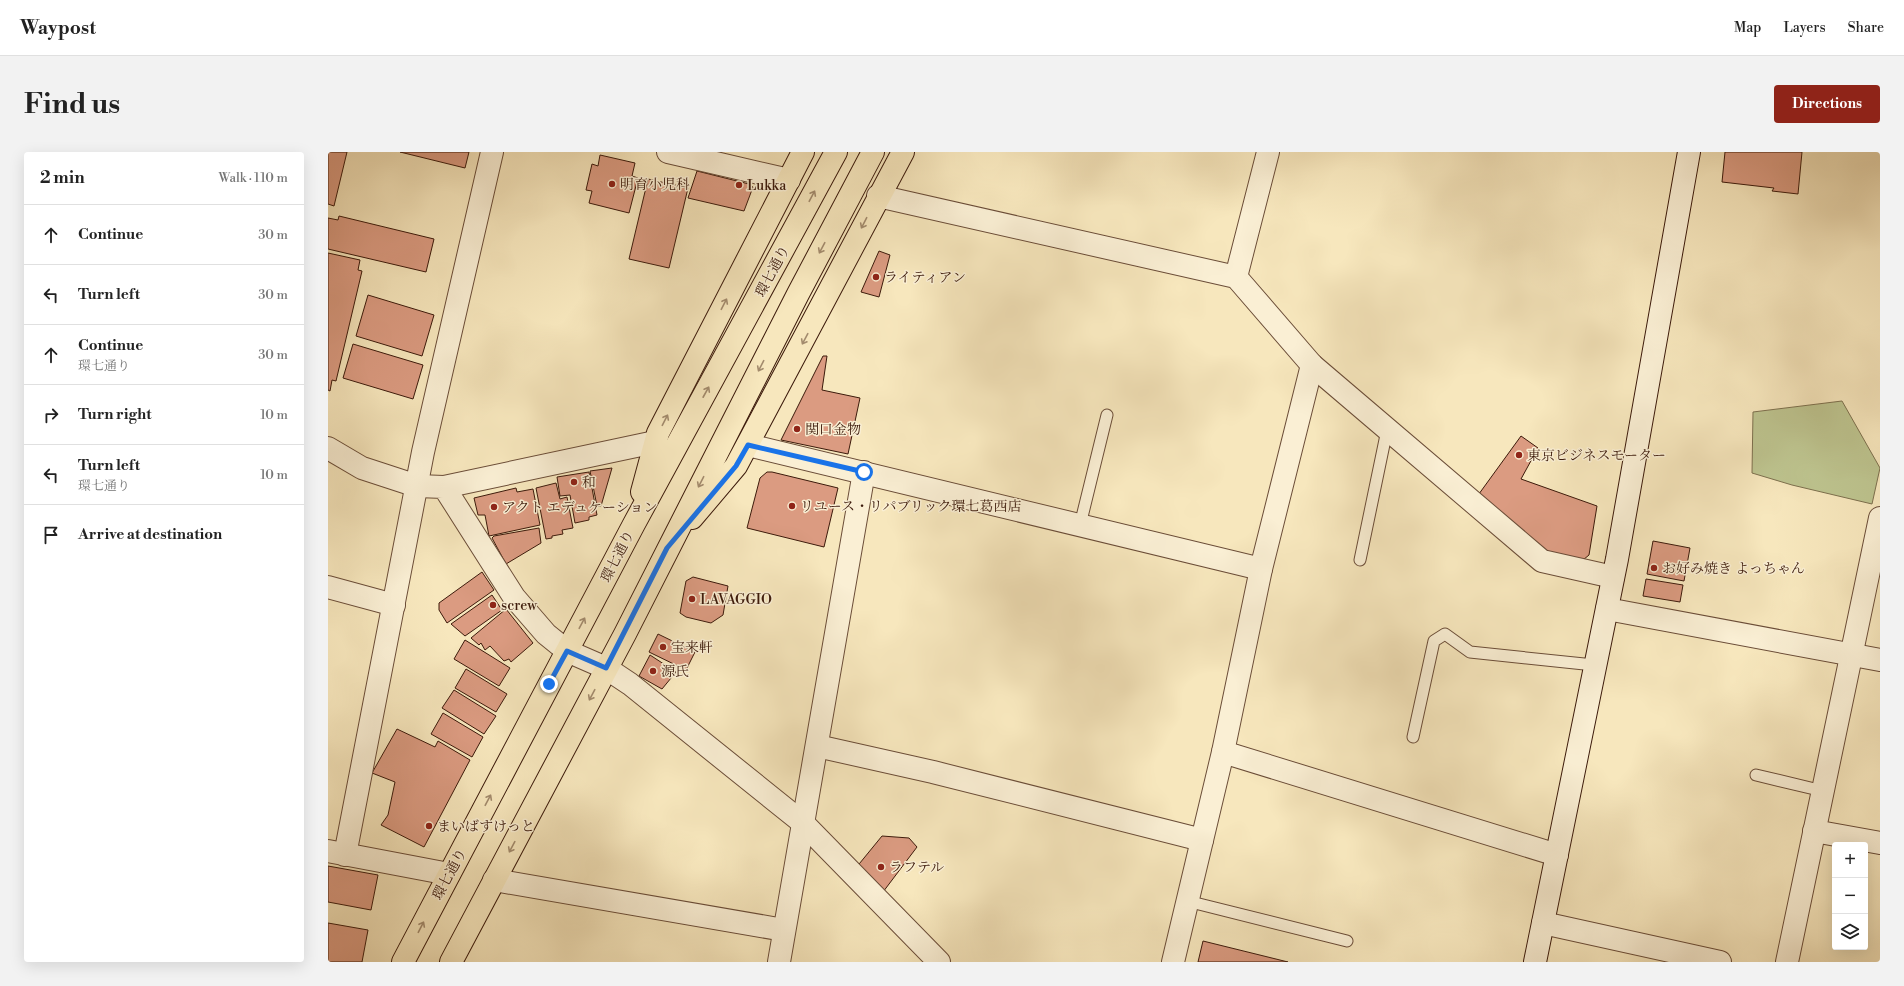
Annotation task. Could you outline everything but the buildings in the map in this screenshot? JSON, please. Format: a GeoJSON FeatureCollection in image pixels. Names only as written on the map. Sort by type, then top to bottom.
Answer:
{"type":"FeatureCollection","features":[{"type":"Feature","properties":{"kind":"main road"},"geometry":{"type":"LineString","coordinates":[[634,524],[658,433],[803,152]]}},
{"type":"Feature","properties":{"kind":"main road","name":"環七通り"},"geometry":{"type":"LineString","coordinates":[[403,962],[634,524],[768,280],[836,152]]}},
{"type":"Feature","properties":{"kind":"main road"},"geometry":{"type":"LineString","coordinates":[[451,962],[606,668],[798,294],[874,152]]}},
{"type":"Feature","properties":{"kind":"main road"},"geometry":{"type":"LineString","coordinates":[[667,548],[736,466],[878,196],[903,152]]}},
{"type":"Feature","properties":{"kind":"street"},"geometry":{"type":"LineString","coordinates":[[449,874],[337,853],[394,605],[425,445],[492,152]]}},
{"type":"Feature","properties":{"kind":"street"},"geometry":{"type":"LineString","coordinates":[[668,152],[789,180]]}},
{"type":"Feature","properties":{"kind":"street"},"geometry":{"type":"LineString","coordinates":[[1236,277],[1268,152]]}},
{"type":"Feature","properties":{"kind":"street"},"geometry":{"type":"LineString","coordinates":[[1535,962],[1594,665],[1607,609],[1689,152]]}},
{"type":"Feature","properties":{"kind":"street"},"geometry":{"type":"LineString","coordinates":[[878,196],[1236,277],[1312,366],[1542,561],[1613,577]]}},
{"type":"Feature","properties":{"kind":"street"},"geometry":{"type":"LineString","coordinates":[[1173,962],[1224,752],[1261,569],[1312,366]]}},
{"type":"Feature","properties":{"kind":"street"},"geometry":{"type":"LineString","coordinates":[[328,448],[362,468],[417,486],[444,487],[655,442]]}},
{"type":"Feature","properties":{"kind":"street"},"geometry":{"type":"LineString","coordinates":[[748,445],[1261,569]]}},
{"type":"Feature","properties":{"kind":"street"},"geometry":{"type":"LineString","coordinates":[[779,962],[864,472]]}},
{"type":"Feature","properties":{"kind":"street"},"geometry":{"type":"LineString","coordinates":[[444,487],[514,596],[546,634],[567,651],[606,668],[630,684],[803,823],[939,962]]}},
{"type":"Feature","properties":{"kind":"street"},"geometry":{"type":"LineString","coordinates":[[1787,962],[1880,518]]}},
{"type":"Feature","properties":{"kind":"street"},"geometry":{"type":"LineString","coordinates":[[328,587],[394,605]]}},
{"type":"Feature","properties":{"kind":"street"},"geometry":{"type":"LineString","coordinates":[[1607,609],[1880,660]]}},
{"type":"Feature","properties":{"kind":"street"},"geometry":{"type":"LineString","coordinates":[[816,746],[933,772],[1202,840]]}},
{"type":"Feature","properties":{"kind":"street"},"geometry":{"type":"LineString","coordinates":[[1224,752],[1557,855]]}},
{"type":"Feature","properties":{"kind":"street"},"geometry":{"type":"LineString","coordinates":[[1814,831],[1880,843]]}},
{"type":"Feature","properties":{"kind":"street"},"geometry":{"type":"LineString","coordinates":[[494,880],[784,930]]}},
{"type":"Feature","properties":{"kind":"street"},"geometry":{"type":"LineString","coordinates":[[1543,923],[1720,962]]}},
{"type":"Feature","properties":{"kind":"lane"},"geometry":{"type":"LineString","coordinates":[[1080,525],[1107,415]]}},
{"type":"Feature","properties":{"kind":"lane"},"geometry":{"type":"LineString","coordinates":[[1360,560],[1387,430]]}},
{"type":"Feature","properties":{"kind":"lane"},"geometry":{"type":"LineString","coordinates":[[1413,737],[1434,641],[1445,634],[1470,652],[1594,665]]}},
{"type":"Feature","properties":{"kind":"lane"},"geometry":{"type":"LineString","coordinates":[[1756,775],[1823,791]]}},
{"type":"Feature","properties":{"kind":"lane"},"geometry":{"type":"LineString","coordinates":[[1188,901],[1347,941]]}},
{"type":"Feature","properties":{"kind":"green space"},"geometry":{"type":"Polygon","coordinates":[[[1842,401],[1880,468],[1872,504],[1792,485],[1752,473],[1753,412],[1842,401]]]}},
{"type":"Feature","properties":{"kind":"place","name":"明育小児科"},"geometry":{"type":"Point","coordinates":[612,184]}},
{"type":"Feature","properties":{"kind":"place","name":"Lukka"},"geometry":{"type":"Point","coordinates":[739,185]}},
{"type":"Feature","properties":{"kind":"place","name":"ライティアン"},"geometry":{"type":"Point","coordinates":[876,277]}},
{"type":"Feature","properties":{"kind":"place","name":"関口金物"},"geometry":{"type":"Point","coordinates":[797,429]}},
{"type":"Feature","properties":{"kind":"place","name":"東京ビジネスモーター"},"geometry":{"type":"Point","coordinates":[1519,455]}},
{"type":"Feature","properties":{"kind":"place","name":"和"},"geometry":{"type":"Point","coordinates":[574,482]}},
{"type":"Feature","properties":{"kind":"place","name":"リユース・リパブリック環七葛西店"},"geometry":{"type":"Point","coordinates":[792,506]}},
{"type":"Feature","properties":{"kind":"place","name":"アクト エデュケーション"},"geometry":{"type":"Point","coordinates":[494,507]}},
{"type":"Feature","properties":{"kind":"place","name":"お好み焼き よっちゃん"},"geometry":{"type":"Point","coordinates":[1654,568]}},
{"type":"Feature","properties":{"kind":"place","name":"LAVAGGIO"},"geometry":{"type":"Point","coordinates":[692,599]}},
{"type":"Feature","properties":{"kind":"place","name":"screw"},"geometry":{"type":"Point","coordinates":[493,605]}},
{"type":"Feature","properties":{"kind":"place","name":"宝来軒"},"geometry":{"type":"Point","coordinates":[663,647]}},
{"type":"Feature","properties":{"kind":"place","name":"源氏"},"geometry":{"type":"Point","coordinates":[653,671]}},
{"type":"Feature","properties":{"kind":"place","name":"まいばすけっと"},"geometry":{"type":"Point","coordinates":[429,826]}},
{"type":"Feature","properties":{"kind":"place","name":"ラフテル"},"geometry":{"type":"Point","coordinates":[881,867]}},
{"type":"Feature","properties":{"kind":"route"},"geometry":{"type":"LineString","coordinates":[[549,684],[567,651],[606,668],[667,548],[736,466],[748,445],[864,472]]}}]}
